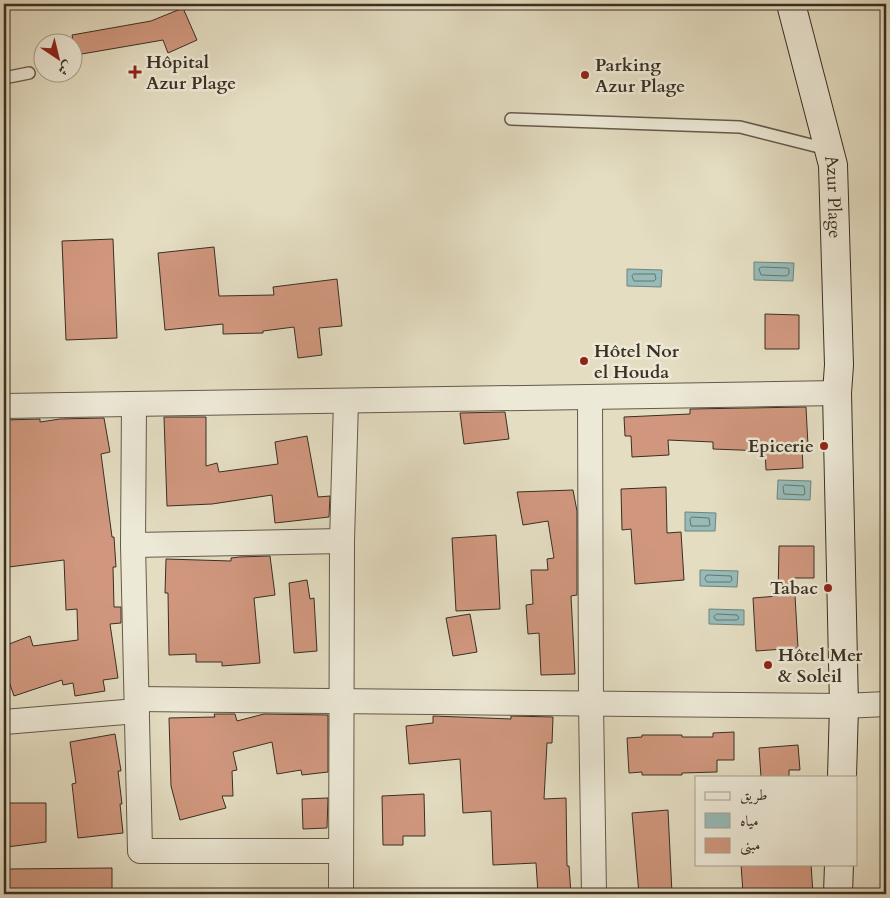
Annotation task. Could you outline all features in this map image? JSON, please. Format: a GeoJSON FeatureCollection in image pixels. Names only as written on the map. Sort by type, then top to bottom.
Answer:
{"type":"FeatureCollection","features":[{"type":"Feature","properties":{"kind":"street","name":"Azur Plage"},"geometry":{"type":"LineString","coordinates":[[791,4],[834,175],[844,706],[842,776]]}},
{"type":"Feature","properties":{"kind":"street"},"geometry":{"type":"LineString","coordinates":[[4,406],[837,393]]}},
{"type":"Feature","properties":{"kind":"street"},"geometry":{"type":"LineString","coordinates":[[590,397],[594,894]]}},
{"type":"Feature","properties":{"kind":"street"},"geometry":{"type":"LineString","coordinates":[[341,894],[342,541],[346,401]]}},
{"type":"Feature","properties":{"kind":"street"},"geometry":{"type":"LineString","coordinates":[[134,404],[133,545],[140,851],[341,851]]}},
{"type":"Feature","properties":{"kind":"street"},"geometry":{"type":"LineString","coordinates":[[133,545],[342,541]]}},
{"type":"Feature","properties":{"kind":"street"},"geometry":{"type":"LineString","coordinates":[[4,722],[137,705],[341,701],[844,706],[886,704]]}},
{"type":"Feature","properties":{"kind":"street"},"geometry":{"type":"LineString","coordinates":[[838,894],[839,866]]}},
{"type":"Feature","properties":{"kind":"lane"},"geometry":{"type":"LineString","coordinates":[[4,78],[29,73]]}},
{"type":"Feature","properties":{"kind":"lane"},"geometry":{"type":"LineString","coordinates":[[511,119],[740,127],[829,149]]}},
{"type":"Feature","properties":{"kind":"water"},"geometry":{"type":"Polygon","coordinates":[[[754,262],[794,263],[793,281],[754,280],[754,262]]]}},
{"type":"Feature","properties":{"kind":"water"},"geometry":{"type":"Polygon","coordinates":[[[627,269],[662,270],[661,287],[627,286],[627,269]]]}},
{"type":"Feature","properties":{"kind":"water"},"geometry":{"type":"Polygon","coordinates":[[[778,480],[811,481],[810,500],[777,499],[778,480]]]}},
{"type":"Feature","properties":{"kind":"water"},"geometry":{"type":"Polygon","coordinates":[[[685,512],[716,513],[715,531],[685,531],[685,512]]]}},
{"type":"Feature","properties":{"kind":"water"},"geometry":{"type":"Polygon","coordinates":[[[700,570],[738,571],[737,587],[700,586],[700,570]]]}},
{"type":"Feature","properties":{"kind":"water"},"geometry":{"type":"Polygon","coordinates":[[[709,609],[744,610],[744,625],[709,624],[709,609]]]}},
{"type":"Feature","properties":{"kind":"building"},"geometry":{"type":"Polygon","coordinates":[[[183,8],[197,40],[168,53],[163,40],[82,54],[82,33],[151,21],[183,8]]]}},
{"type":"Feature","properties":{"kind":"building"},"geometry":{"type":"Polygon","coordinates":[[[113,239],[117,338],[66,340],[62,241],[113,239]]]}},
{"type":"Feature","properties":{"kind":"building"},"geometry":{"type":"Polygon","coordinates":[[[214,247],[219,296],[274,295],[273,287],[337,279],[342,326],[319,328],[322,355],[298,358],[294,327],[263,331],[263,333],[223,334],[223,324],[165,330],[158,253],[214,247]]]}},
{"type":"Feature","properties":{"kind":"building"},"geometry":{"type":"Polygon","coordinates":[[[765,314],[799,315],[799,349],[765,349],[765,314]]]}},
{"type":"Feature","properties":{"kind":"building"},"geometry":{"type":"Polygon","coordinates":[[[806,407],[808,446],[802,446],[803,468],[766,470],[765,451],[713,449],[713,442],[668,440],[669,455],[632,457],[631,436],[625,436],[624,417],[690,414],[690,409],[806,407]]]}},
{"type":"Feature","properties":{"kind":"building"},"geometry":{"type":"Polygon","coordinates":[[[505,412],[509,439],[464,444],[460,413],[505,412]]]}},
{"type":"Feature","properties":{"kind":"building"},"geometry":{"type":"Polygon","coordinates":[[[164,417],[206,417],[206,466],[217,463],[219,472],[278,464],[275,442],[307,436],[318,497],[330,496],[329,517],[275,523],[272,495],[212,504],[167,506],[164,417]]]}},
{"type":"Feature","properties":{"kind":"building"},"geometry":{"type":"Polygon","coordinates":[[[104,418],[110,452],[101,454],[112,537],[114,537],[116,567],[113,567],[114,607],[121,607],[121,623],[110,624],[118,678],[103,680],[105,691],[75,696],[73,683],[63,685],[62,680],[14,696],[4,667],[4,646],[30,636],[33,646],[78,640],[77,609],[66,610],[64,560],[9,567],[4,529],[4,420],[40,419],[40,422],[60,419],[104,418]]]}},
{"type":"Feature","properties":{"kind":"building"},"geometry":{"type":"Polygon","coordinates":[[[666,487],[667,533],[681,532],[684,580],[635,584],[631,529],[622,530],[621,489],[666,487]]]}},
{"type":"Feature","properties":{"kind":"building"},"geometry":{"type":"Polygon","coordinates":[[[573,490],[577,511],[577,595],[571,596],[575,674],[541,675],[539,633],[528,634],[526,605],[533,604],[531,570],[548,570],[547,559],[554,558],[548,521],[523,525],[517,492],[573,490]]]}},
{"type":"Feature","properties":{"kind":"building"},"geometry":{"type":"Polygon","coordinates":[[[496,535],[500,609],[456,611],[452,538],[496,535]]]}},
{"type":"Feature","properties":{"kind":"building"},"geometry":{"type":"Polygon","coordinates":[[[779,546],[814,546],[814,578],[794,578],[798,648],[756,651],[753,598],[778,596],[779,546]]]}},
{"type":"Feature","properties":{"kind":"building"},"geometry":{"type":"Polygon","coordinates":[[[270,556],[275,595],[254,598],[260,663],[222,666],[222,662],[196,662],[196,654],[169,655],[168,593],[165,593],[166,559],[231,561],[231,558],[270,556]]]}},
{"type":"Feature","properties":{"kind":"building"},"geometry":{"type":"Polygon","coordinates":[[[307,580],[310,599],[314,598],[317,651],[294,653],[289,583],[307,580]]]}},
{"type":"Feature","properties":{"kind":"building"},"geometry":{"type":"Polygon","coordinates":[[[470,614],[477,652],[453,656],[446,618],[470,614]]]}},
{"type":"Feature","properties":{"kind":"building"},"geometry":{"type":"Polygon","coordinates":[[[214,714],[235,714],[237,721],[264,714],[328,715],[328,772],[302,775],[301,770],[277,774],[272,742],[233,752],[237,770],[232,771],[233,796],[222,796],[226,808],[180,820],[171,786],[169,718],[215,717],[214,714]]]}},
{"type":"Feature","properties":{"kind":"building"},"geometry":{"type":"Polygon","coordinates":[[[433,716],[511,719],[511,716],[553,717],[552,743],[547,743],[544,799],[566,798],[567,866],[569,866],[571,894],[538,894],[536,863],[493,865],[491,811],[463,813],[460,759],[409,764],[406,726],[433,723],[433,716]]]}},
{"type":"Feature","properties":{"kind":"building"},"geometry":{"type":"Polygon","coordinates":[[[734,732],[734,760],[717,760],[717,772],[682,773],[682,775],[642,775],[642,772],[629,773],[627,738],[642,737],[642,735],[713,737],[713,733],[734,732]]]}},
{"type":"Feature","properties":{"kind":"building"},"geometry":{"type":"Polygon","coordinates":[[[115,734],[121,771],[118,771],[123,833],[78,838],[72,784],[76,783],[70,742],[115,734]]]}},
{"type":"Feature","properties":{"kind":"building"},"geometry":{"type":"Polygon","coordinates":[[[798,745],[800,770],[789,770],[789,776],[761,776],[759,748],[798,745]]]}},
{"type":"Feature","properties":{"kind":"building"},"geometry":{"type":"Polygon","coordinates":[[[424,794],[425,836],[403,836],[403,845],[383,845],[382,796],[424,794]]]}},
{"type":"Feature","properties":{"kind":"building"},"geometry":{"type":"Polygon","coordinates":[[[328,798],[327,828],[303,829],[302,799],[328,798]]]}},
{"type":"Feature","properties":{"kind":"building"},"geometry":{"type":"Polygon","coordinates":[[[4,803],[46,803],[46,842],[7,847],[7,844],[4,844],[4,803]]]}},
{"type":"Feature","properties":{"kind":"building"},"geometry":{"type":"Polygon","coordinates":[[[668,810],[672,894],[639,894],[632,813],[668,810]]]}},
{"type":"Feature","properties":{"kind":"building"},"geometry":{"type":"Polygon","coordinates":[[[741,866],[811,866],[813,894],[773,894],[773,890],[743,893],[741,866]]]}},
{"type":"Feature","properties":{"kind":"building"},"geometry":{"type":"Polygon","coordinates":[[[112,868],[112,894],[8,894],[8,869],[112,868]]]}},
{"type":"Feature","properties":{"kind":"place","name":"Hôpital Azur Plage"},"geometry":{"type":"Point","coordinates":[135,72]}},
{"type":"Feature","properties":{"kind":"place","name":"Parking Azur Plage"},"geometry":{"type":"Point","coordinates":[585,75]}},
{"type":"Feature","properties":{"kind":"place","name":"Hôtel Nor el Houda"},"geometry":{"type":"Point","coordinates":[584,361]}},
{"type":"Feature","properties":{"kind":"place","name":"Epicerie"},"geometry":{"type":"Point","coordinates":[824,446]}},
{"type":"Feature","properties":{"kind":"place","name":"Tabac"},"geometry":{"type":"Point","coordinates":[828,588]}},
{"type":"Feature","properties":{"kind":"place","name":"Hôtel Mer & Soleil"},"geometry":{"type":"Point","coordinates":[768,665]}}]}
